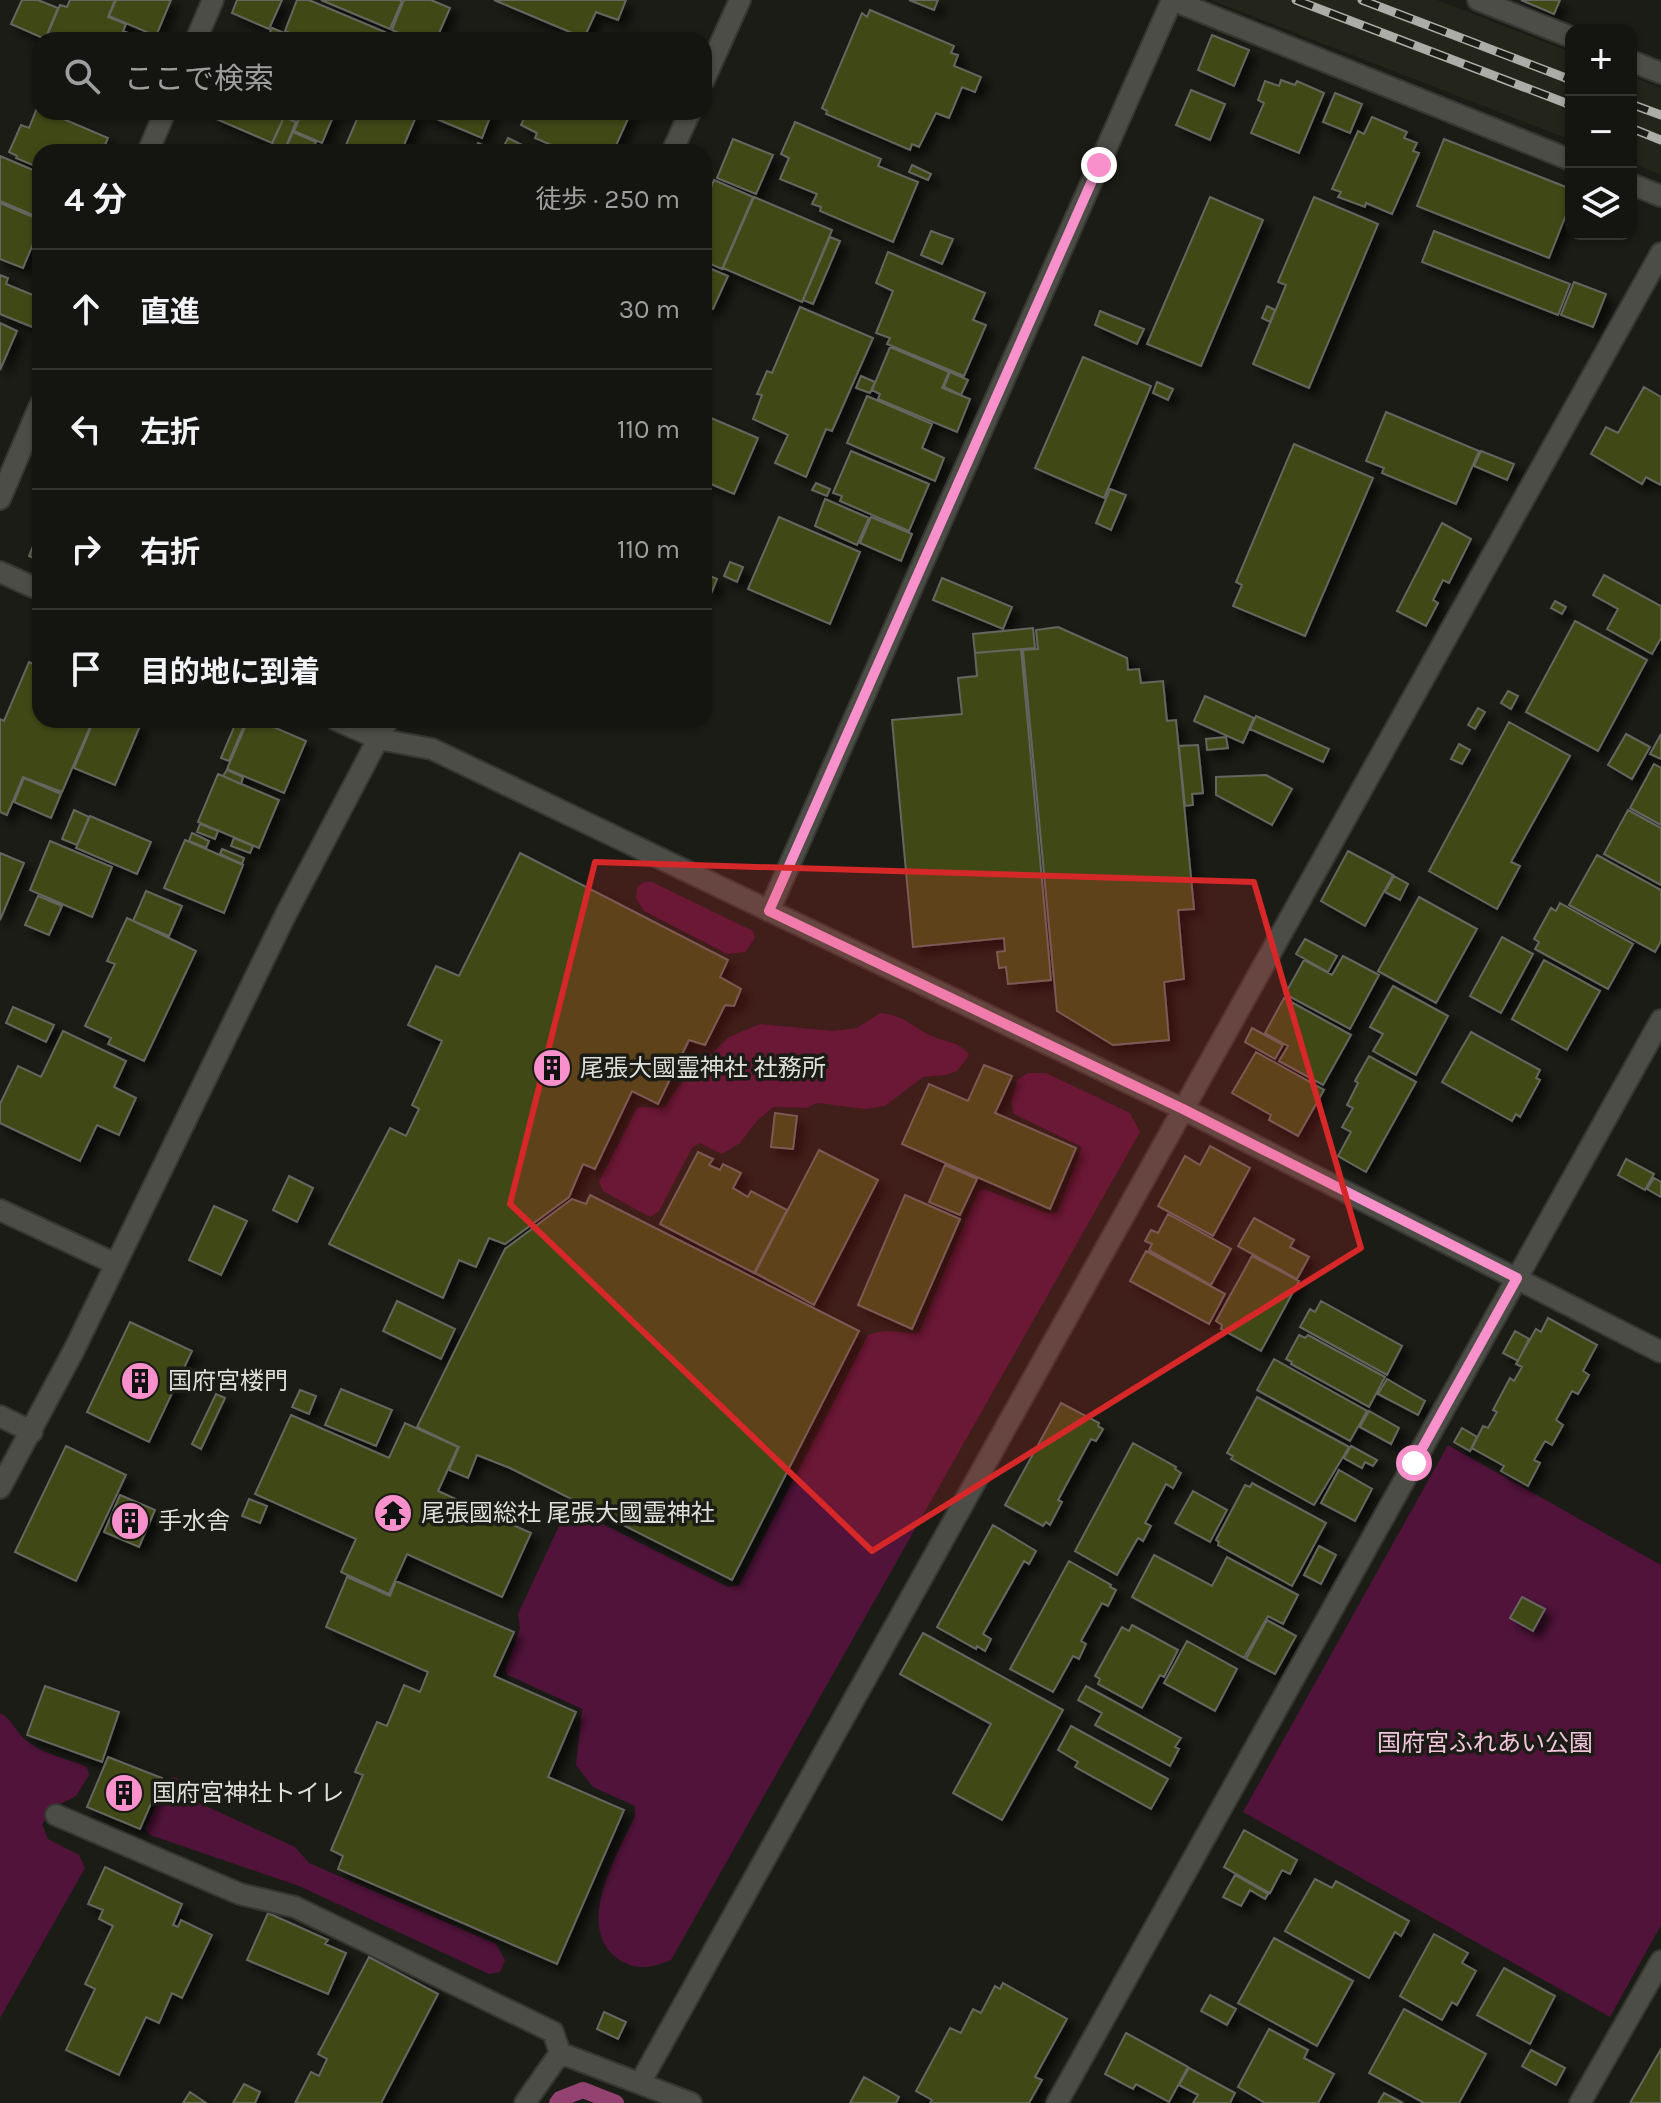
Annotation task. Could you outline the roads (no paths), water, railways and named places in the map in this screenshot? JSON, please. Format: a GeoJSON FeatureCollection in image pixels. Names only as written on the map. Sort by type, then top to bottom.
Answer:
{"type":"FeatureCollection","features":[{"type":"Feature","properties":{"kind":"street"},"geometry":{"type":"LineString","coordinates":[[199,32],[213,0]]}},
{"type":"Feature","properties":{"kind":"street"},"geometry":{"type":"LineString","coordinates":[[712,62],[740,0]]}},
{"type":"Feature","properties":{"kind":"street"},"geometry":{"type":"LineString","coordinates":[[769,911],[1172,0],[1565,158]]}},
{"type":"Feature","properties":{"kind":"street"},"geometry":{"type":"LineString","coordinates":[[1478,0],[1565,35]]}},
{"type":"Feature","properties":{"kind":"street"},"geometry":{"type":"LineString","coordinates":[[1637,63],[1661,73]]}},
{"type":"Feature","properties":{"kind":"street"},"geometry":{"type":"LineString","coordinates":[[151,144],[162,120]]}},
{"type":"Feature","properties":{"kind":"street"},"geometry":{"type":"LineString","coordinates":[[676,144],[686,120]]}},
{"type":"Feature","properties":{"kind":"street"},"geometry":{"type":"LineString","coordinates":[[1637,186],[1661,196]]}},
{"type":"Feature","properties":{"kind":"street"},"geometry":{"type":"LineString","coordinates":[[640,2083],[1661,253]]}},
{"type":"Feature","properties":{"kind":"street"},"geometry":{"type":"LineString","coordinates":[[0,499],[32,424]]}},
{"type":"Feature","properties":{"kind":"street"},"geometry":{"type":"LineString","coordinates":[[0,572],[32,586]]}},
{"type":"Feature","properties":{"kind":"street"},"geometry":{"type":"LineString","coordinates":[[354,728],[379,739],[432,749],[1183,1109],[1661,1352]]}},
{"type":"Feature","properties":{"kind":"street"},"geometry":{"type":"LineString","coordinates":[[0,1488],[32,1432],[116,1264],[286,914],[384,728]]}},
{"type":"Feature","properties":{"kind":"street"},"geometry":{"type":"LineString","coordinates":[[1057,2103],[1661,1020]]}},
{"type":"Feature","properties":{"kind":"street"},"geometry":{"type":"LineString","coordinates":[[0,1210],[116,1264]]}},
{"type":"Feature","properties":{"kind":"street"},"geometry":{"type":"LineString","coordinates":[[0,1416],[32,1432]]}},
{"type":"Feature","properties":{"kind":"street"},"geometry":{"type":"LineString","coordinates":[[56,1815],[240,1894],[295,1907],[553,2032],[560,2053]]}},
{"type":"Feature","properties":{"kind":"street"},"geometry":{"type":"LineString","coordinates":[[1580,2103],[1661,1961]]}},
{"type":"Feature","properties":{"kind":"street"},"geometry":{"type":"LineString","coordinates":[[560,2053],[691,2103]]}},
{"type":"Feature","properties":{"kind":"street"},"geometry":{"type":"LineString","coordinates":[[525,2103],[560,2053]]}},
{"type":"Feature","properties":{"kind":"waterway"},"geometry":{"type":"LineString","coordinates":[[557,2103],[583,2090],[616,2103]]}},
{"type":"Feature","properties":{"kind":"railway"},"geometry":{"type":"LineString","coordinates":[[1296,0],[1565,103]]}},
{"type":"Feature","properties":{"kind":"railway"},"geometry":{"type":"LineString","coordinates":[[1362,0],[1565,78]]}},
{"type":"Feature","properties":{"kind":"railway"},"geometry":{"type":"LineString","coordinates":[[1637,106],[1661,115]]}},
{"type":"Feature","properties":{"kind":"railway"},"geometry":{"type":"LineString","coordinates":[[1637,130],[1661,140]]}},
{"type":"Feature","properties":{"kind":"place","name":"尾張大國霊神社 社務所"},"geometry":{"type":"Point","coordinates":[552,1068]}},
{"type":"Feature","properties":{"kind":"place","name":"国府宮楼門"},"geometry":{"type":"Point","coordinates":[140,1381]}},
{"type":"Feature","properties":{"kind":"place","name":"尾張國総社 尾張大國霊神社"},"geometry":{"type":"Point","coordinates":[393,1513]}},
{"type":"Feature","properties":{"kind":"place","name":"手水舎"},"geometry":{"type":"Point","coordinates":[130,1521]}},
{"type":"Feature","properties":{"kind":"place","name":"国府宮神社トイレ"},"geometry":{"type":"Point","coordinates":[124,1793]}},
{"type":"Feature","properties":{"kind":"park label","name":"国府宮ふれあい公園"},"geometry":{"type":"Point","coordinates":[1485,1743]}}]}
